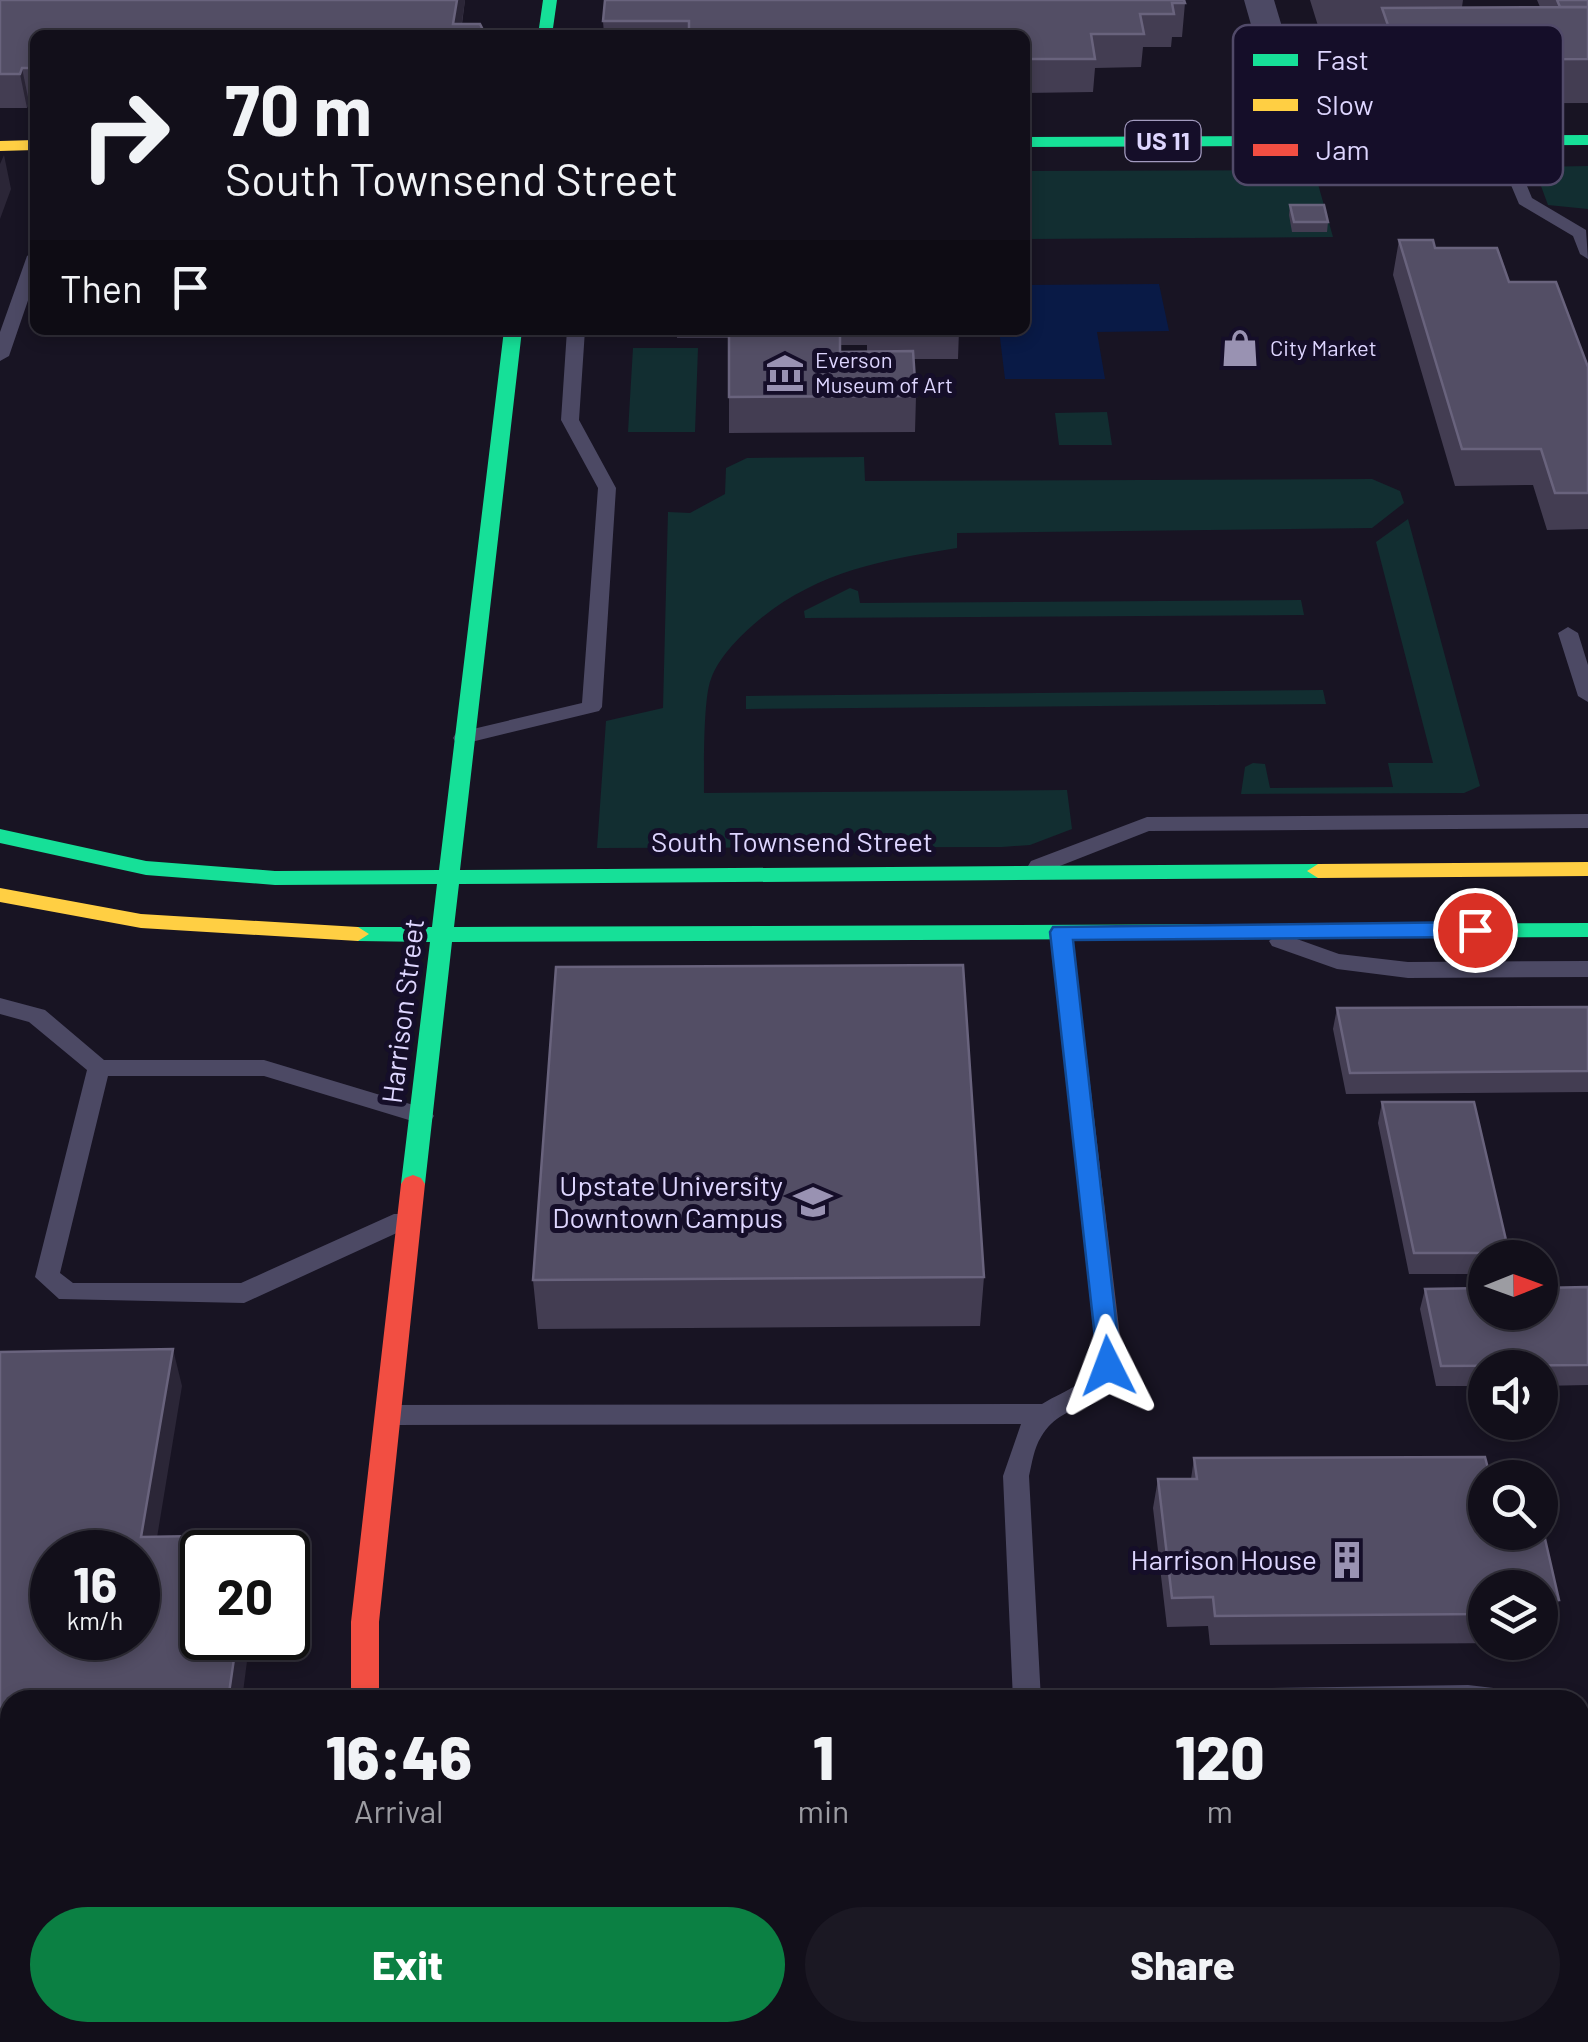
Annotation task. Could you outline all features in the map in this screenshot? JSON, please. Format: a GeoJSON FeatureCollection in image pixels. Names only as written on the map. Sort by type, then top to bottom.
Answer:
{"type":"FeatureCollection","features":[{"type":"Feature","properties":{"kind":"main road"},"geometry":{"type":"LineString","coordinates":[[546,30],[550,0]]}},
{"type":"Feature","properties":{"kind":"main road","name":"US 11"},"geometry":{"type":"LineString","coordinates":[[1030,142],[1233,141]]}},
{"type":"Feature","properties":{"kind":"main road"},"geometry":{"type":"LineString","coordinates":[[0,146],[30,146]]}},
{"type":"Feature","properties":{"kind":"main road","name":"Harrison Street"},"geometry":{"type":"LineString","coordinates":[[365,1690],[365,1622],[386,1416],[513,335]]}},
{"type":"Feature","properties":{"kind":"main road","name":"South Townsend Street"},"geometry":{"type":"LineString","coordinates":[[0,836],[146,868],[275,878],[1588,869]]}},
{"type":"Feature","properties":{"kind":"main road"},"geometry":{"type":"LineString","coordinates":[[0,895],[50,908],[211,930],[778,936],[1588,930]]}},
{"type":"Feature","properties":{"kind":"street"},"geometry":{"type":"LineString","coordinates":[[1259,0],[1266,25]]}},
{"type":"Feature","properties":{"kind":"lane"},"geometry":{"type":"LineString","coordinates":[[1518,185],[1525,201],[1580,233],[1588,254]]}},
{"type":"Feature","properties":{"kind":"lane"},"geometry":{"type":"LineString","coordinates":[[0,356],[30,270]]}},
{"type":"Feature","properties":{"kind":"lane"},"geometry":{"type":"LineString","coordinates":[[463,738],[592,707],[606,488],[570,420],[576,335]]}},
{"type":"Feature","properties":{"kind":"lane"},"geometry":{"type":"LineString","coordinates":[[1568,634],[1588,696]]}},
{"type":"Feature","properties":{"kind":"lane"},"geometry":{"type":"LineString","coordinates":[[1026,871],[1147,824],[1588,821]]}},
{"type":"Feature","properties":{"kind":"lane"},"geometry":{"type":"LineString","coordinates":[[1248,930],[1337,961],[1408,970],[1588,969]]}},
{"type":"Feature","properties":{"kind":"lane"},"geometry":{"type":"LineString","coordinates":[[1027,1690],[1016,1476],[1027,1436],[1046,1414],[1093,1391],[1108,1366],[1110,1353],[1061,932]]}},
{"type":"Feature","properties":{"kind":"lane"},"geometry":{"type":"LineString","coordinates":[[0,1006],[37,1016],[98,1068],[264,1068],[422,1116]]}},
{"type":"Feature","properties":{"kind":"lane"},"geometry":{"type":"LineString","coordinates":[[98,1068],[47,1277],[68,1292],[244,1292],[409,1218]]}},
{"type":"Feature","properties":{"kind":"lane"},"geometry":{"type":"LineString","coordinates":[[386,1416],[1046,1414]]}},
{"type":"Feature","properties":{"kind":"green space"},"geometry":{"type":"Polygon","coordinates":[[[1563,166],[1588,166],[1588,209],[1548,205],[1541,185],[1563,185],[1563,166]]]}},
{"type":"Feature","properties":{"kind":"green space"},"geometry":{"type":"Polygon","coordinates":[[[1233,170],[1233,185],[1318,185],[1333,237],[1030,239],[1030,171],[1233,170]]]}},
{"type":"Feature","properties":{"kind":"green space"},"geometry":{"type":"Polygon","coordinates":[[[633,348],[698,348],[695,432],[628,432],[633,348]]]}},
{"type":"Feature","properties":{"kind":"green space"},"geometry":{"type":"Polygon","coordinates":[[[1107,412],[1112,445],[1059,445],[1055,413],[1107,412]]]}},
{"type":"Feature","properties":{"kind":"green space"},"geometry":{"type":"Polygon","coordinates":[[[864,457],[865,481],[1372,479],[1400,491],[1404,503],[1372,528],[957,533],[957,548],[874,564],[799,593],[747,631],[714,672],[708,688],[704,734],[704,793],[1067,790],[1072,829],[1030,845],[1002,847],[597,848],[606,721],[663,708],[668,512],[690,513],[725,494],[726,468],[747,458],[864,457]]]}},
{"type":"Feature","properties":{"kind":"green space"},"geometry":{"type":"Polygon","coordinates":[[[1408,519],[1480,786],[1464,793],[1241,794],[1245,767],[1253,763],[1265,764],[1270,788],[1393,787],[1388,763],[1433,763],[1376,542],[1408,519]]]}},
{"type":"Feature","properties":{"kind":"green space"},"geometry":{"type":"Polygon","coordinates":[[[850,588],[858,591],[860,603],[1301,600],[1304,615],[805,618],[804,611],[850,588]]]}},
{"type":"Feature","properties":{"kind":"green space"},"geometry":{"type":"Polygon","coordinates":[[[1323,690],[1326,704],[746,709],[746,696],[1323,690]]]}},
{"type":"Feature","properties":{"kind":"water"},"geometry":{"type":"Polygon","coordinates":[[[1159,284],[1169,331],[1097,332],[1105,379],[1005,379],[1000,335],[1030,335],[1030,285],[1159,284]]]}},
{"type":"Feature","properties":{"kind":"building"},"geometry":{"type":"Polygon","coordinates":[[[0,0],[457,0],[453,24],[480,24],[483,30],[30,30],[30,68],[22,68],[20,74],[0,74],[0,0]]]}},
{"type":"Feature","properties":{"kind":"building"},"geometry":{"type":"Polygon","coordinates":[[[605,0],[1185,3],[1172,3],[1174,14],[1140,14],[1144,34],[1091,34],[1095,59],[1030,59],[1030,30],[689,30],[689,21],[603,21],[605,0]]]}},
{"type":"Feature","properties":{"kind":"building"},"geometry":{"type":"Polygon","coordinates":[[[1557,0],[1588,0],[1588,7],[1560,7],[1557,0]]]}},
{"type":"Feature","properties":{"kind":"building"},"geometry":{"type":"Polygon","coordinates":[[[1588,7],[1588,59],[1563,59],[1563,25],[1388,25],[1382,8],[1588,7]]]}},
{"type":"Feature","properties":{"kind":"building"},"geometry":{"type":"Polygon","coordinates":[[[1290,205],[1324,205],[1328,222],[1294,222],[1290,205]]]}},
{"type":"Feature","properties":{"kind":"building"},"geometry":{"type":"Polygon","coordinates":[[[1399,240],[1433,240],[1435,248],[1497,248],[1509,282],[1556,282],[1588,367],[1588,493],[1555,493],[1541,449],[1462,449],[1399,240]]]}},
{"type":"Feature","properties":{"kind":"building"},"geometry":{"type":"Polygon","coordinates":[[[729,335],[840,335],[840,352],[913,351],[916,396],[729,397],[729,335]]]}},
{"type":"Feature","properties":{"kind":"building"},"geometry":{"type":"Polygon","coordinates":[[[963,965],[984,1277],[533,1280],[556,967],[963,965]]]}},
{"type":"Feature","properties":{"kind":"building"},"geometry":{"type":"Polygon","coordinates":[[[1588,1007],[1588,1071],[1350,1073],[1337,1008],[1588,1007]]]}},
{"type":"Feature","properties":{"kind":"building"},"geometry":{"type":"Polygon","coordinates":[[[1382,1102],[1474,1102],[1506,1240],[1468,1240],[1468,1253],[1414,1253],[1382,1102]]]}},
{"type":"Feature","properties":{"kind":"building"},"geometry":{"type":"Polygon","coordinates":[[[1588,1287],[1588,1365],[1558,1365],[1558,1350],[1468,1350],[1468,1366],[1441,1366],[1425,1289],[1468,1288],[1468,1330],[1558,1330],[1558,1288],[1588,1287]]]}},
{"type":"Feature","properties":{"kind":"building"},"geometry":{"type":"Polygon","coordinates":[[[173,1349],[142,1530],[30,1530],[30,1660],[160,1660],[160,1537],[180,1536],[180,1660],[234,1660],[229,1690],[0,1690],[0,1352],[173,1349]]]}},
{"type":"Feature","properties":{"kind":"building","name":"Harrison House"},"geometry":{"type":"Polygon","coordinates":[[[1485,1457],[1486,1460],[1468,1460],[1468,1550],[1548,1550],[1552,1570],[1468,1570],[1468,1614],[1215,1616],[1213,1597],[1172,1598],[1158,1479],[1197,1479],[1194,1458],[1485,1457]]]}},
{"type":"Feature","properties":{"kind":"traffic: fast"},"geometry":{"type":"LineString","coordinates":[[546,30],[550,0]]}},
{"type":"Feature","properties":{"kind":"traffic: fast"},"geometry":{"type":"LineString","coordinates":[[1563,140],[1588,140]]}},
{"type":"Feature","properties":{"kind":"traffic: fast"},"geometry":{"type":"LineString","coordinates":[[1030,142],[1233,141]]}},
{"type":"Feature","properties":{"kind":"traffic: fast"},"geometry":{"type":"LineString","coordinates":[[413,1184],[512,335]]}},
{"type":"Feature","properties":{"kind":"traffic: fast"},"geometry":{"type":"LineString","coordinates":[[0,836],[146,868],[275,878],[1318,871]]}},
{"type":"Feature","properties":{"kind":"traffic: fast"},"geometry":{"type":"LineString","coordinates":[[358,934],[1588,930]]}},
{"type":"Feature","properties":{"kind":"traffic: slow"},"geometry":{"type":"LineString","coordinates":[[0,146],[30,145]]}},
{"type":"Feature","properties":{"kind":"traffic: slow"},"geometry":{"type":"LineString","coordinates":[[1318,871],[1588,869]]}},
{"type":"Feature","properties":{"kind":"traffic: slow"},"geometry":{"type":"LineString","coordinates":[[0,895],[141,921],[358,934]]}},
{"type":"Feature","properties":{"kind":"traffic: jam"},"geometry":{"type":"LineString","coordinates":[[365,1690],[365,1622],[413,1184]]}},
{"type":"Feature","properties":{"kind":"place","name":"City Market"},"geometry":{"type":"Point","coordinates":[1240,348]}},
{"type":"Feature","properties":{"kind":"place","name":"Everson Museum of Art"},"geometry":{"type":"Point","coordinates":[785,373]}},
{"type":"Feature","properties":{"kind":"place","name":"Upstate University Downtown Campus"},"geometry":{"type":"Point","coordinates":[813,1202]}},
{"type":"Feature","properties":{"kind":"place","name":"Harrison House"},"geometry":{"type":"Point","coordinates":[1347,1560]}},
{"type":"Feature","properties":{"kind":"route"},"geometry":{"type":"LineString","coordinates":[[1108,1366],[1110,1353],[1061,932],[1475,930]]}}]}
